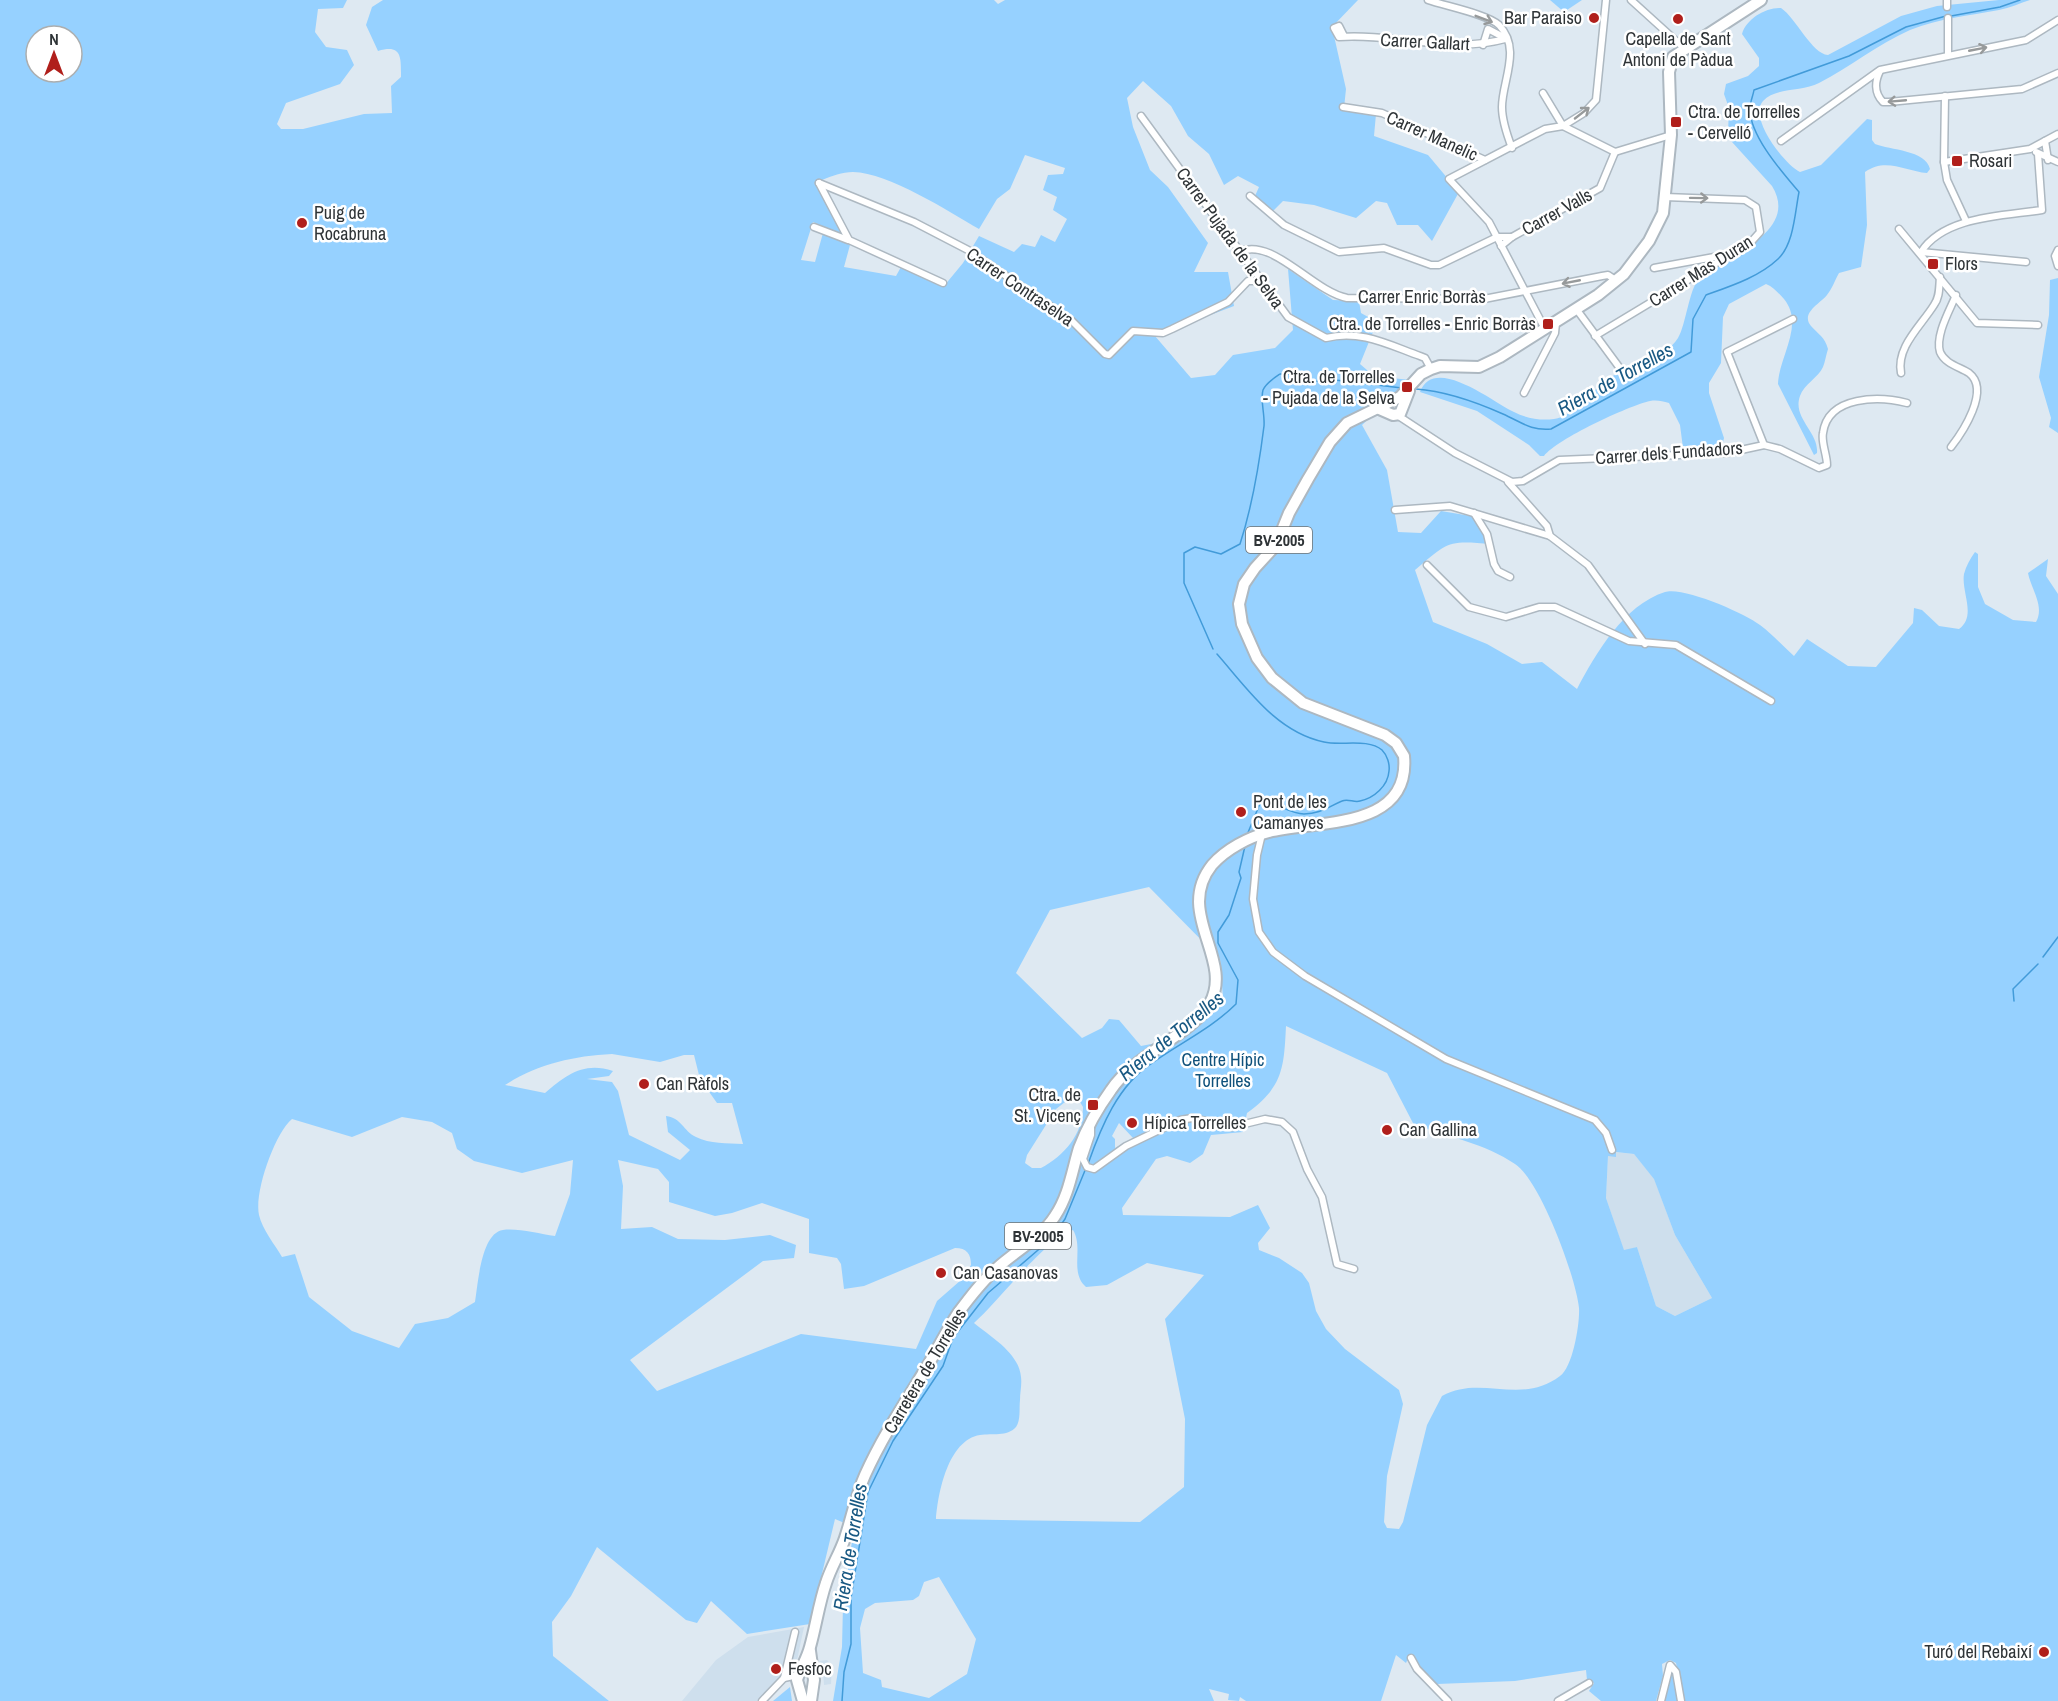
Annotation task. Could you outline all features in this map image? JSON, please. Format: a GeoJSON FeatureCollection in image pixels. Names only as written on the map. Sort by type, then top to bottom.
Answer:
{"type":"FeatureCollection","features":[{"type":"Feature","properties":{"kind":"main road"},"geometry":{"type":"LineString","coordinates":[[1431,369],[1489,364],[1556,323],[1617,280],[1656,230],[1665,197],[1671,135],[1669,72],[1673,57],[1761,0]]}},
{"type":"Feature","properties":{"kind":"main road","name":"BV-2005"},"geometry":{"type":"LineString","coordinates":[[1395,407],[1421,374],[1431,369]]}},
{"type":"Feature","properties":{"kind":"main road","name":"Carretera de Torrelles"},"geometry":{"type":"LineString","coordinates":[[803,1696],[801,1674],[810,1651],[826,1582],[869,1466],[904,1403],[963,1307],[988,1276],[1039,1236],[1057,1213],[1090,1124],[1114,1085],[1127,1070],[1193,1023],[1211,1002],[1215,988],[1215,974],[1200,919],[1200,890],[1212,865],[1245,841],[1262,834],[1362,817],[1389,801],[1399,787],[1404,772],[1404,756],[1392,740],[1303,703],[1279,685],[1257,658],[1244,630],[1239,609],[1244,584],[1254,568],[1276,545],[1293,504],[1330,442],[1347,423],[1377,408],[1395,407]]}},
{"type":"Feature","properties":{"kind":"main road","name":"Carretera de Torrelles"},"geometry":{"type":"LineString","coordinates":[[801,1674],[803,1696]]}},
{"type":"Feature","properties":{"kind":"street"},"geometry":{"type":"LineString","coordinates":[[1428,0],[1490,20],[1499,26],[1505,39],[1511,65],[1502,106],[1512,148]]}},
{"type":"Feature","properties":{"kind":"street"},"geometry":{"type":"LineString","coordinates":[[1545,330],[1489,222],[1449,179],[1545,129],[1563,126],[1584,113],[1596,100],[1606,0]]}},
{"type":"Feature","properties":{"kind":"street"},"geometry":{"type":"LineString","coordinates":[[1631,0],[1684,48]]}},
{"type":"Feature","properties":{"kind":"street"},"geometry":{"type":"LineString","coordinates":[[1948,18],[1948,55]]}},
{"type":"Feature","properties":{"kind":"street"},"geometry":{"type":"LineString","coordinates":[[1781,141],[1880,70],[2026,40],[2058,20]]}},
{"type":"Feature","properties":{"kind":"street"},"geometry":{"type":"LineString","coordinates":[[1483,45],[1488,28],[1505,39]]}},
{"type":"Feature","properties":{"kind":"street","name":"Carrer Gallart"},"geometry":{"type":"LineString","coordinates":[[1344,36],[1483,45],[1505,39]]}},
{"type":"Feature","properties":{"kind":"street"},"geometry":{"type":"LineString","coordinates":[[1880,70],[1875,81],[1878,98],[1883,102],[2022,89],[2058,73]]}},
{"type":"Feature","properties":{"kind":"street"},"geometry":{"type":"LineString","coordinates":[[1543,93],[1563,126],[1615,152],[1671,135]]}},
{"type":"Feature","properties":{"kind":"street"},"geometry":{"type":"LineString","coordinates":[[1945,96],[1944,162],[1947,180],[1966,221]]}},
{"type":"Feature","properties":{"kind":"street","name":"Carrer Manelic"},"geometry":{"type":"LineString","coordinates":[[1343,107],[1382,113],[1485,159]]}},
{"type":"Feature","properties":{"kind":"street","name":"Carrer Pujada de la Selva"},"geometry":{"type":"LineString","coordinates":[[1141,116],[1259,281],[1288,317],[1326,338],[1358,334],[1425,358],[1431,369]]}},
{"type":"Feature","properties":{"kind":"street"},"geometry":{"type":"LineString","coordinates":[[1944,162],[2030,149],[2058,134]]}},
{"type":"Feature","properties":{"kind":"street"},"geometry":{"type":"LineString","coordinates":[[2045,141],[2048,159]]}},
{"type":"Feature","properties":{"kind":"street"},"geometry":{"type":"LineString","coordinates":[[2030,149],[2058,162]]}},
{"type":"Feature","properties":{"kind":"street","name":"Carrer Valls"},"geometry":{"type":"LineString","coordinates":[[1501,246],[1512,237],[1600,188],[1615,152]]}},
{"type":"Feature","properties":{"kind":"street"},"geometry":{"type":"LineString","coordinates":[[1921,252],[1926,243],[1966,221],[2042,210],[2038,154]]}},
{"type":"Feature","properties":{"kind":"street","name":"Carrer Contraselva"},"geometry":{"type":"LineString","coordinates":[[849,240],[819,183],[914,222],[968,250],[1072,321],[1105,354],[1109,355],[1133,332],[1163,333],[1228,302],[1248,281],[1259,281]]}},
{"type":"Feature","properties":{"kind":"street","name":"Carrer Valls"},"geometry":{"type":"LineString","coordinates":[[1250,196],[1284,225],[1339,252],[1384,248],[1431,265],[1439,264],[1497,237],[1512,237]]}},
{"type":"Feature","properties":{"kind":"street","name":"Carrer Mas Duran"},"geometry":{"type":"LineString","coordinates":[[1595,336],[1757,238],[1760,232],[1756,207],[1745,200],[1665,197]]}},
{"type":"Feature","properties":{"kind":"street"},"geometry":{"type":"LineString","coordinates":[[814,227],[849,240],[944,283]]}},
{"type":"Feature","properties":{"kind":"street"},"geometry":{"type":"LineString","coordinates":[[1899,229],[1921,252],[1977,323],[2038,325]]}},
{"type":"Feature","properties":{"kind":"street","name":"Carrer Enric Borràs"},"geometry":{"type":"LineString","coordinates":[[1239,252],[1247,248],[1267,251],[1327,292],[1347,298],[1484,299],[1608,275],[1617,280]]}},
{"type":"Feature","properties":{"kind":"street"},"geometry":{"type":"LineString","coordinates":[[2058,250],[2055,256],[2058,266]]}},
{"type":"Feature","properties":{"kind":"street"},"geometry":{"type":"LineString","coordinates":[[1921,252],[2026,262]]}},
{"type":"Feature","properties":{"kind":"street"},"geometry":{"type":"LineString","coordinates":[[1654,268],[1729,255]]}},
{"type":"Feature","properties":{"kind":"street"},"geometry":{"type":"LineString","coordinates":[[1901,373],[1899,361],[1918,324],[1939,296],[1940,277]]}},
{"type":"Feature","properties":{"kind":"street"},"geometry":{"type":"LineString","coordinates":[[1951,447],[1968,422],[1975,404],[1977,386],[1971,375],[1947,361],[1941,353],[1939,341],[1956,295]]}},
{"type":"Feature","properties":{"kind":"street"},"geometry":{"type":"LineString","coordinates":[[1577,309],[1619,367]]}},
{"type":"Feature","properties":{"kind":"street"},"geometry":{"type":"LineString","coordinates":[[1764,446],[1726,352],[1793,319]]}},
{"type":"Feature","properties":{"kind":"street"},"geometry":{"type":"LineString","coordinates":[[1524,393],[1555,333],[1556,323]]}},
{"type":"Feature","properties":{"kind":"street","name":"Carrer dels Fundadors"},"geometry":{"type":"LineString","coordinates":[[1506,481],[1523,481],[1559,460],[1715,454],[1764,446],[1780,449],[1820,468],[1827,465],[1822,434],[1828,418],[1841,407],[1856,400],[1907,403]]}},
{"type":"Feature","properties":{"kind":"street"},"geometry":{"type":"LineString","coordinates":[[1395,407],[1455,453],[1506,481],[1547,526],[1550,536]]}},
{"type":"Feature","properties":{"kind":"street"},"geometry":{"type":"LineString","coordinates":[[1395,510],[1450,506],[1550,536],[1588,565],[1645,645]]}},
{"type":"Feature","properties":{"kind":"street"},"geometry":{"type":"LineString","coordinates":[[1473,512],[1487,534],[1494,564],[1498,571],[1510,577]]}},
{"type":"Feature","properties":{"kind":"street"},"geometry":{"type":"LineString","coordinates":[[1427,565],[1469,607],[1506,618],[1539,607],[1555,607],[1629,641],[1645,645],[1676,645],[1771,701]]}},
{"type":"Feature","properties":{"kind":"street"},"geometry":{"type":"LineString","coordinates":[[1262,834],[1257,855],[1253,899],[1259,932],[1272,952],[1305,976],[1446,1059],[1595,1120],[1606,1133],[1612,1150]]}},
{"type":"Feature","properties":{"kind":"street"},"geometry":{"type":"LineString","coordinates":[[1090,1124],[1091,1135],[1084,1156],[1087,1166],[1097,1167],[1132,1143],[1180,1120],[1198,1119],[1232,1127],[1265,1119],[1282,1122],[1293,1132],[1307,1169],[1322,1197],[1337,1264],[1354,1269]]}},
{"type":"Feature","properties":{"kind":"street"},"geometry":{"type":"LineString","coordinates":[[762,1701],[784,1678],[795,1632]]}},
{"type":"Feature","properties":{"kind":"street"},"geometry":{"type":"LineString","coordinates":[[1411,1658],[1417,1669],[1448,1701]]}},
{"type":"Feature","properties":{"kind":"street"},"geometry":{"type":"LineString","coordinates":[[788,1663],[790,1671],[801,1674]]}},
{"type":"Feature","properties":{"kind":"street"},"geometry":{"type":"LineString","coordinates":[[1661,1701],[1670,1665],[1676,1672],[1682,1701]]}},
{"type":"Feature","properties":{"kind":"street"},"geometry":{"type":"LineString","coordinates":[[784,1678],[801,1674]]}},
{"type":"Feature","properties":{"kind":"street"},"geometry":{"type":"LineString","coordinates":[[778,1684],[790,1681],[803,1696]]}},
{"type":"Feature","properties":{"kind":"street"},"geometry":{"type":"LineString","coordinates":[[1558,1701],[1589,1683]]}},
{"type":"Feature","properties":{"kind":"shaded area"},"geometry":{"type":"Polygon","coordinates":[[[1615,1152],[1634,1154],[1654,1178],[1675,1235],[1712,1298],[1675,1316],[1656,1306],[1637,1247],[1624,1251],[1606,1198],[1608,1156],[1615,1152]]]}},
{"type":"Feature","properties":{"kind":"shaded area"},"geometry":{"type":"Polygon","coordinates":[[[804,1627],[796,1665],[757,1701],[682,1701],[716,1660],[748,1637],[804,1627]]]}},
{"type":"Feature","properties":{"kind":"shaded area"},"geometry":{"type":"Polygon","coordinates":[[[827,1660],[832,1666],[831,1684],[824,1685],[823,1669],[820,1668],[819,1661],[827,1660]]]}},
{"type":"Feature","properties":{"kind":"green space","name":"Centre Hípic Torrelles"},"geometry":{"type":"Polygon","coordinates":[[[0,0],[347,0],[343,8],[318,9],[315,32],[326,47],[347,50],[354,65],[340,84],[286,103],[277,124],[281,129],[303,129],[364,114],[392,113],[391,86],[401,77],[400,58],[392,49],[378,51],[366,25],[372,7],[383,0],[994,0],[998,4],[1005,0],[1358,0],[1332,27],[1346,89],[1344,108],[1376,114],[1374,136],[1428,155],[1459,192],[1432,241],[1418,225],[1397,225],[1387,203],[1376,201],[1356,218],[1314,205],[1283,201],[1273,211],[1255,196],[1259,187],[1238,176],[1224,185],[1209,154],[1188,136],[1171,106],[1143,81],[1127,98],[1133,127],[1150,170],[1168,187],[1208,243],[1194,272],[1228,272],[1234,306],[1155,336],[1191,378],[1215,375],[1233,355],[1275,348],[1293,330],[1288,269],[1333,300],[1359,301],[1361,313],[1377,322],[1360,364],[1374,376],[1410,380],[1362,425],[1387,470],[1398,532],[1421,533],[1441,511],[1477,517],[1491,544],[1465,542],[1449,545],[1415,570],[1433,622],[1487,644],[1522,664],[1542,662],[1577,689],[1602,646],[1624,619],[1650,598],[1673,591],[1713,602],[1752,620],[1769,632],[1794,656],[1807,639],[1848,666],[1876,667],[1913,623],[1914,608],[1922,610],[1939,626],[1959,629],[1964,624],[1968,611],[1964,574],[1975,552],[1978,554],[1978,587],[1985,604],[2013,620],[2036,622],[2039,610],[2028,573],[2048,559],[2046,576],[2058,594],[2058,1701],[1684,1701],[1676,1663],[1670,1660],[1662,1664],[1663,1676],[1656,1701],[1601,1701],[1589,1691],[1594,1683],[1587,1680],[1586,1670],[1515,1681],[1437,1684],[1417,1665],[1415,1656],[1410,1654],[1406,1663],[1396,1655],[1381,1701],[1246,1701],[1240,1697],[1239,1701],[1228,1700],[1229,1694],[1209,1689],[1214,1701],[833,1701],[842,1647],[843,1605],[854,1527],[835,1519],[810,1624],[747,1634],[711,1601],[697,1623],[686,1620],[597,1547],[571,1596],[552,1622],[553,1656],[609,1701],[0,1701],[0,0]],[[1025,155],[1010,189],[997,199],[979,229],[935,203],[884,179],[853,172],[833,176],[822,180],[818,186],[844,235],[813,222],[801,260],[815,262],[823,233],[850,245],[844,267],[896,276],[901,267],[944,286],[963,263],[979,236],[1014,252],[1022,244],[1035,247],[1041,235],[1055,242],[1067,219],[1053,210],[1057,197],[1043,190],[1048,175],[1063,174],[1065,168],[1025,155]],[[1149,887],[1050,910],[1016,973],[1082,1038],[1102,1028],[1109,1019],[1119,1020],[1141,1046],[1182,1038],[1214,1012],[1223,998],[1220,959],[1149,887]],[[1286,1026],[1284,1054],[1275,1085],[1259,1104],[1247,1113],[1243,1132],[1211,1135],[1203,1154],[1190,1163],[1167,1156],[1156,1159],[1122,1208],[1123,1215],[1230,1217],[1258,1205],[1270,1228],[1258,1243],[1259,1250],[1279,1258],[1302,1273],[1309,1283],[1316,1311],[1326,1329],[1345,1349],[1399,1390],[1403,1404],[1387,1476],[1384,1522],[1387,1528],[1399,1529],[1403,1522],[1427,1425],[1442,1396],[1471,1388],[1530,1389],[1545,1385],[1560,1376],[1569,1364],[1577,1334],[1579,1308],[1576,1294],[1564,1253],[1545,1208],[1525,1174],[1515,1164],[1492,1151],[1414,1125],[1387,1073],[1286,1026]],[[612,1054],[583,1057],[543,1066],[505,1085],[545,1093],[568,1075],[584,1069],[603,1068],[613,1071],[609,1076],[587,1079],[612,1082],[618,1091],[629,1135],[680,1160],[690,1150],[668,1132],[666,1116],[676,1119],[701,1139],[719,1143],[743,1144],[732,1103],[717,1103],[700,1079],[694,1055],[684,1055],[660,1062],[612,1054]],[[1069,1099],[1056,1109],[1027,1155],[1025,1163],[1032,1168],[1041,1168],[1064,1151],[1080,1126],[1083,1107],[1080,1102],[1069,1099]],[[402,1117],[352,1137],[292,1119],[285,1126],[267,1164],[258,1205],[263,1226],[282,1257],[295,1254],[309,1297],[352,1331],[399,1348],[415,1324],[448,1318],[475,1302],[485,1249],[496,1233],[503,1230],[515,1230],[555,1236],[570,1194],[573,1160],[522,1173],[474,1161],[457,1149],[452,1133],[432,1122],[402,1117]],[[1119,1123],[1112,1136],[1115,1139],[1115,1148],[1133,1138],[1119,1123]],[[1616,1152],[1616,1157],[1608,1156],[1606,1198],[1624,1250],[1637,1247],[1656,1306],[1675,1316],[1712,1298],[1675,1235],[1654,1179],[1634,1154],[1616,1152]],[[618,1160],[623,1186],[621,1229],[652,1227],[678,1239],[725,1240],[770,1235],[796,1245],[794,1258],[763,1261],[630,1360],[657,1391],[801,1334],[916,1349],[937,1301],[961,1280],[971,1265],[967,1252],[955,1248],[864,1286],[844,1289],[841,1264],[837,1258],[809,1253],[809,1219],[762,1203],[715,1216],[669,1202],[669,1182],[658,1169],[618,1160]],[[1073,1230],[1049,1246],[974,1323],[1010,1353],[1019,1368],[1021,1383],[1018,1424],[1008,1432],[980,1435],[969,1439],[960,1447],[942,1482],[936,1519],[1140,1522],[1184,1487],[1185,1419],[1165,1319],[1204,1275],[1147,1263],[1107,1285],[1086,1287],[1078,1274],[1077,1244],[1073,1230]],[[939,1577],[924,1582],[919,1596],[913,1600],[875,1603],[865,1609],[860,1628],[863,1673],[881,1680],[882,1687],[929,1698],[967,1674],[976,1639],[939,1577]]]}},
{"type":"Feature","properties":{"kind":"green space"},"geometry":{"type":"Polygon","coordinates":[[[1550,0],[1582,0],[1564,12],[1550,0]]]}},
{"type":"Feature","properties":{"kind":"green space"},"geometry":{"type":"Polygon","coordinates":[[[1999,0],[2030,0],[2003,9],[1943,20],[1910,30],[1819,83],[1775,94],[1763,101],[1760,118],[1764,129],[1778,151],[1793,168],[1800,172],[1821,165],[1867,119],[1872,120],[1872,140],[1875,144],[1915,154],[1927,163],[1930,169],[1927,173],[1888,165],[1865,172],[1867,225],[1861,267],[1839,273],[1829,293],[1808,317],[1811,326],[1823,339],[1828,349],[1823,367],[1802,392],[1799,404],[1802,418],[1817,445],[1817,453],[1814,455],[1778,384],[1792,330],[1792,319],[1790,309],[1784,299],[1766,284],[1729,304],[1723,317],[1721,363],[1709,383],[1709,393],[1724,438],[1722,446],[1683,448],[1680,425],[1669,403],[1653,401],[1626,409],[1594,424],[1563,441],[1544,456],[1540,456],[1529,445],[1477,411],[1420,392],[1427,382],[1438,378],[1451,379],[1465,384],[1519,414],[1538,419],[1554,419],[1576,408],[1616,374],[1655,357],[1672,346],[1681,332],[1693,291],[1699,279],[1755,242],[1768,230],[1776,217],[1778,203],[1772,186],[1732,142],[1728,133],[1729,108],[1724,94],[1726,84],[1748,76],[1759,66],[1759,58],[1742,34],[1748,23],[1757,15],[1781,8],[1816,49],[1828,55],[1901,16],[1937,6],[1999,0]]]}},
{"type":"Feature","properties":{"kind":"green space"},"geometry":{"type":"Polygon","coordinates":[[[2058,278],[2058,433],[2049,427],[2051,418],[2039,377],[2049,315],[2050,280],[2058,278]]]}},
{"type":"Feature","properties":{"kind":"green space"},"geometry":{"type":"Polygon","coordinates":[[[1672,1673],[1679,1701],[1664,1701],[1671,1675],[1672,1673]]]}},
{"type":"Feature","properties":{"kind":"green space"},"geometry":{"type":"Polygon","coordinates":[[[790,1687],[792,1701],[773,1701],[790,1687]]]}},
{"type":"Feature","properties":{"kind":"waterway","name":"Riera de Torrelles"},"geometry":{"type":"LineString","coordinates":[[1951,16],[2000,7],[2020,0]]}},
{"type":"Feature","properties":{"kind":"waterway","name":"Riera de Torrelles"},"geometry":{"type":"LineString","coordinates":[[1416,389],[1460,398],[1526,425],[1551,429],[1691,352],[1693,319],[1706,295],[1762,271],[1783,253],[1791,236],[1799,192],[1768,153],[1755,130],[1750,108],[1754,90],[1849,56],[1906,27],[1946,16]]}},
{"type":"Feature","properties":{"kind":"waterway","name":"Riera de Torrelles"},"geometry":{"type":"LineString","coordinates":[[1213,649],[1184,583],[1184,553],[1195,547],[1221,554],[1240,544],[1252,501],[1260,456],[1264,426],[1262,398],[1264,387],[1280,374],[1288,374],[1303,382],[1335,380],[1402,388]]}},
{"type":"Feature","properties":{"kind":"waterway","name":"Riera de Torrelles"},"geometry":{"type":"LineString","coordinates":[[1217,654],[1251,694],[1291,729],[1324,742],[1362,743],[1376,746],[1384,752],[1389,765],[1388,776],[1383,786],[1375,794],[1360,801],[1344,800],[1310,814],[1293,812],[1261,801],[1247,835]]}},
{"type":"Feature","properties":{"kind":"waterway","name":"Riera de Torrelles"},"geometry":{"type":"LineString","coordinates":[[1088,1164],[1112,1108],[1129,1083],[1152,1063],[1206,1028],[1236,1004],[1238,980],[1218,943],[1218,932],[1229,915],[1241,878],[1239,872],[1245,846]]}},
{"type":"Feature","properties":{"kind":"waterway"},"geometry":{"type":"LineString","coordinates":[[2043,957],[2058,937]]}},
{"type":"Feature","properties":{"kind":"waterway"},"geometry":{"type":"LineString","coordinates":[[2014,1001],[2013,989],[2038,964]]}},
{"type":"Feature","properties":{"kind":"waterway","name":"Riera de Torrelles"},"geometry":{"type":"LineString","coordinates":[[842,1701],[844,1672],[851,1644],[851,1598],[868,1492],[893,1441],[943,1366],[953,1338],[988,1293],[1052,1238],[1065,1219],[1086,1168]]}},
{"type":"Feature","properties":{"kind":"place","name":"Bar Paraiso"},"geometry":{"type":"Point","coordinates":[1594,18]}},
{"type":"Feature","properties":{"kind":"place","name":"Capella de Sant Antoni de Pàdua"},"geometry":{"type":"Point","coordinates":[1678,19]}},
{"type":"Feature","properties":{"kind":"place","name":"Ctra. de Torrelles - Cervelló"},"geometry":{"type":"Point","coordinates":[1676,122]}},
{"type":"Feature","properties":{"kind":"place","name":"Rosari"},"geometry":{"type":"Point","coordinates":[1957,161]}},
{"type":"Feature","properties":{"kind":"place","name":"Puig de Rocabruna"},"geometry":{"type":"Point","coordinates":[302,223]}},
{"type":"Feature","properties":{"kind":"place","name":"Flors"},"geometry":{"type":"Point","coordinates":[1933,264]}},
{"type":"Feature","properties":{"kind":"place","name":"Ctra. de Torrelles - Enric Borràs"},"geometry":{"type":"Point","coordinates":[1548,324]}},
{"type":"Feature","properties":{"kind":"place","name":"Ctra. de Torrelles - Pujada de la Selva"},"geometry":{"type":"Point","coordinates":[1407,387]}},
{"type":"Feature","properties":{"kind":"place","name":"Pont de les Camanyes"},"geometry":{"type":"Point","coordinates":[1241,812]}},
{"type":"Feature","properties":{"kind":"place","name":"Can Ràfols"},"geometry":{"type":"Point","coordinates":[644,1084]}},
{"type":"Feature","properties":{"kind":"place","name":"Ctra. de St. Vicenç"},"geometry":{"type":"Point","coordinates":[1093,1105]}},
{"type":"Feature","properties":{"kind":"place","name":"Hípica Torrelles"},"geometry":{"type":"Point","coordinates":[1132,1123]}},
{"type":"Feature","properties":{"kind":"place","name":"Can Gallina"},"geometry":{"type":"Point","coordinates":[1387,1130]}},
{"type":"Feature","properties":{"kind":"place","name":"Can Casanovas"},"geometry":{"type":"Point","coordinates":[941,1273]}},
{"type":"Feature","properties":{"kind":"place","name":"Turó del Rebaixí"},"geometry":{"type":"Point","coordinates":[2044,1652]}},
{"type":"Feature","properties":{"kind":"place","name":"Fesfoc"},"geometry":{"type":"Point","coordinates":[776,1669]}}]}
